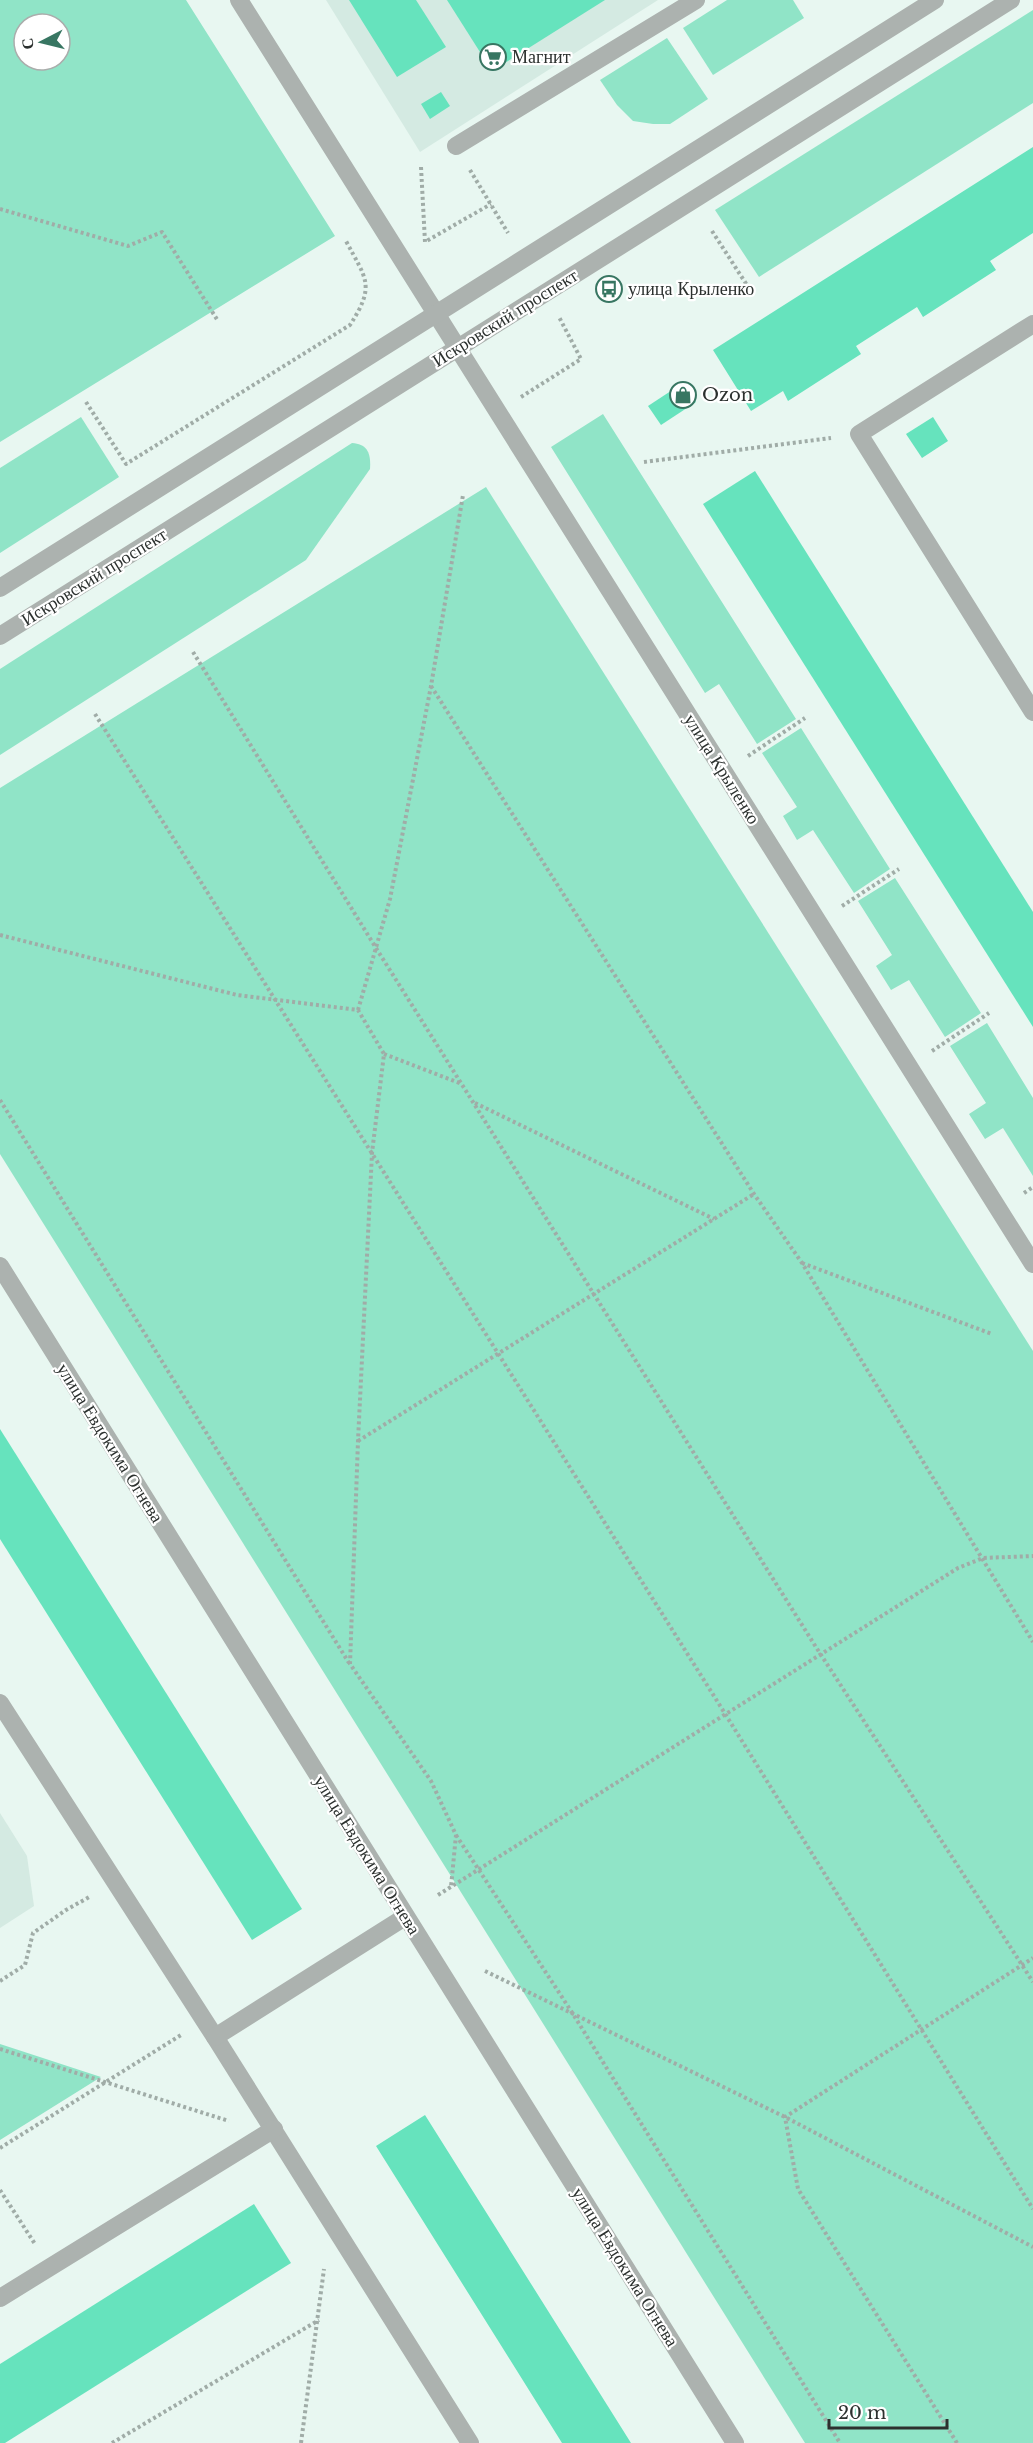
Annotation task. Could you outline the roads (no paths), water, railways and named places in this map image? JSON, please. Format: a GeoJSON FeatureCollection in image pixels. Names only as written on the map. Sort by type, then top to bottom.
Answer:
{"type":"FeatureCollection","features":[{"type":"Feature","properties":{"kind":"street","name":"улица Крыленко"},"geometry":{"type":"LineString","coordinates":[[239,0],[1033,1264]]}},
{"type":"Feature","properties":{"kind":"street"},"geometry":{"type":"LineString","coordinates":[[456,146],[695,0]]}},
{"type":"Feature","properties":{"kind":"street"},"geometry":{"type":"LineString","coordinates":[[0,588],[934,0]]}},
{"type":"Feature","properties":{"kind":"street","name":"Искровский проспект"},"geometry":{"type":"LineString","coordinates":[[0,636],[1011,0]]}},
{"type":"Feature","properties":{"kind":"street"},"geometry":{"type":"LineString","coordinates":[[1033,324],[859,434],[1033,712]]}},
{"type":"Feature","properties":{"kind":"street","name":"улица Евдокима Огнева"},"geometry":{"type":"LineString","coordinates":[[0,1266],[735,2443]]}},
{"type":"Feature","properties":{"kind":"street"},"geometry":{"type":"LineString","coordinates":[[0,1703],[274,2129],[470,2443]]}},
{"type":"Feature","properties":{"kind":"street"},"geometry":{"type":"LineString","coordinates":[[215,2037],[405,1917]]}},
{"type":"Feature","properties":{"kind":"street"},"geometry":{"type":"LineString","coordinates":[[0,2298],[274,2129]]}},
{"type":"Feature","properties":{"kind":"place","name":"Магнит"},"geometry":{"type":"Point","coordinates":[493,57]}},
{"type":"Feature","properties":{"kind":"place","name":"улица Крыленко"},"geometry":{"type":"Point","coordinates":[609,289]}},
{"type":"Feature","properties":{"kind":"place","name":"Ozon"},"geometry":{"type":"Point","coordinates":[683,395]}}]}
